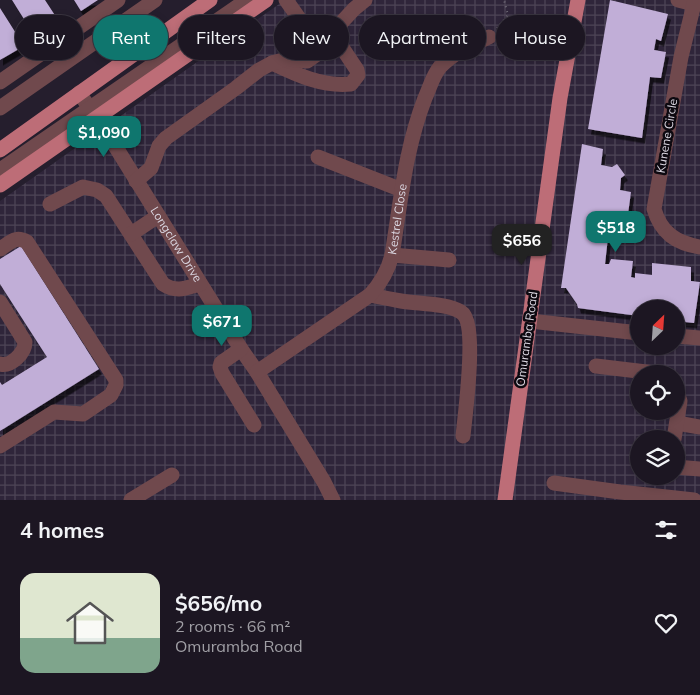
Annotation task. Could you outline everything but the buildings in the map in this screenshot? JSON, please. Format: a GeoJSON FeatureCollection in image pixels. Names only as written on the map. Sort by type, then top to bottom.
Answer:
{"type":"FeatureCollection","features":[{"type":"Feature","properties":{"kind":"main road"},"geometry":{"type":"LineString","coordinates":[[0,150],[210,0]]}},
{"type":"Feature","properties":{"kind":"main road"},"geometry":{"type":"LineString","coordinates":[[0,185],[93,113],[266,0]]}},
{"type":"Feature","properties":{"kind":"main road","name":"Omuramba Road"},"geometry":{"type":"LineString","coordinates":[[505,500],[560,98],[578,0]]}},
{"type":"Feature","properties":{"kind":"street"},"geometry":{"type":"LineString","coordinates":[[0,82],[118,0]]}},
{"type":"Feature","properties":{"kind":"street"},"geometry":{"type":"LineString","coordinates":[[0,108],[155,0]]}},
{"type":"Feature","properties":{"kind":"street"},"geometry":{"type":"LineString","coordinates":[[0,170],[93,113],[247,0]]}},
{"type":"Feature","properties":{"kind":"street"},"geometry":{"type":"LineString","coordinates":[[286,0],[297,15]]}},
{"type":"Feature","properties":{"kind":"street"},"geometry":{"type":"LineString","coordinates":[[348,15],[365,0]]}},
{"type":"Feature","properties":{"kind":"street"},"geometry":{"type":"LineString","coordinates":[[678,0],[694,2]]}},
{"type":"Feature","properties":{"kind":"street","name":"Kunene Circle"},"geometry":{"type":"LineString","coordinates":[[694,2],[681,57],[654,209],[658,223],[671,236],[689,245],[700,247]]}},
{"type":"Feature","properties":{"kind":"street","name":"Kestrel Close"},"geometry":{"type":"LineString","coordinates":[[257,372],[370,295],[380,284],[389,267],[392,255],[408,150],[434,74],[453,56],[489,37]]}},
{"type":"Feature","properties":{"kind":"street"},"geometry":{"type":"LineString","coordinates":[[272,63],[326,84],[340,85],[351,84],[358,75],[349,58]]}},
{"type":"Feature","properties":{"kind":"street"},"geometry":{"type":"LineString","coordinates":[[136,181],[151,168],[159,146],[166,138],[259,70],[272,63],[287,59],[307,61],[306,77]]}},
{"type":"Feature","properties":{"kind":"street","name":"Longclaw Drive"},"geometry":{"type":"LineString","coordinates":[[79,94],[93,113],[257,372],[324,482],[332,500]]}},
{"type":"Feature","properties":{"kind":"street"},"geometry":{"type":"LineString","coordinates":[[318,157],[402,190]]}},
{"type":"Feature","properties":{"kind":"street"},"geometry":{"type":"LineString","coordinates":[[50,204],[83,187],[90,187],[106,196],[164,284],[170,289],[200,284]]}},
{"type":"Feature","properties":{"kind":"street"},"geometry":{"type":"LineString","coordinates":[[131,234],[158,216]]}},
{"type":"Feature","properties":{"kind":"street"},"geometry":{"type":"LineString","coordinates":[[0,249],[17,238],[27,242],[116,380],[116,385],[110,395],[83,414],[54,412],[0,446]]}},
{"type":"Feature","properties":{"kind":"street"},"geometry":{"type":"LineString","coordinates":[[392,255],[449,260]]}},
{"type":"Feature","properties":{"kind":"street"},"geometry":{"type":"LineString","coordinates":[[370,295],[449,308],[458,310],[466,316],[470,352],[463,436]]}},
{"type":"Feature","properties":{"kind":"street"},"geometry":{"type":"LineString","coordinates":[[0,302],[25,342],[25,347],[23,352],[9,364],[0,364]]}},
{"type":"Feature","properties":{"kind":"street"},"geometry":{"type":"LineString","coordinates":[[530,322],[630,332]]}},
{"type":"Feature","properties":{"kind":"street"},"geometry":{"type":"LineString","coordinates":[[685,337],[700,338]]}},
{"type":"Feature","properties":{"kind":"street"},"geometry":{"type":"LineString","coordinates":[[241,349],[221,363],[220,367],[254,425]]}},
{"type":"Feature","properties":{"kind":"street"},"geometry":{"type":"LineString","coordinates":[[596,366],[630,370]]}},
{"type":"Feature","properties":{"kind":"street"},"geometry":{"type":"LineString","coordinates":[[676,430],[677,420]]}},
{"type":"Feature","properties":{"kind":"street"},"geometry":{"type":"LineString","coordinates":[[677,423],[700,426]]}},
{"type":"Feature","properties":{"kind":"street"},"geometry":{"type":"LineString","coordinates":[[685,468],[700,469]]}},
{"type":"Feature","properties":{"kind":"street"},"geometry":{"type":"LineString","coordinates":[[131,500],[172,475]]}},
{"type":"Feature","properties":{"kind":"street"},"geometry":{"type":"LineString","coordinates":[[554,482],[627,496],[694,500]]}},
{"type":"Feature","properties":{"kind":"path"},"geometry":{"type":"LineString","coordinates":[[489,37],[508,15],[504,0]]}},
{"type":"Feature","properties":{"kind":"shaded area"},"geometry":{"type":"Polygon","coordinates":[[[285,0],[700,0],[700,500],[0,500],[0,201],[200,60],[264,60],[264,15],[285,0]]]}}]}
